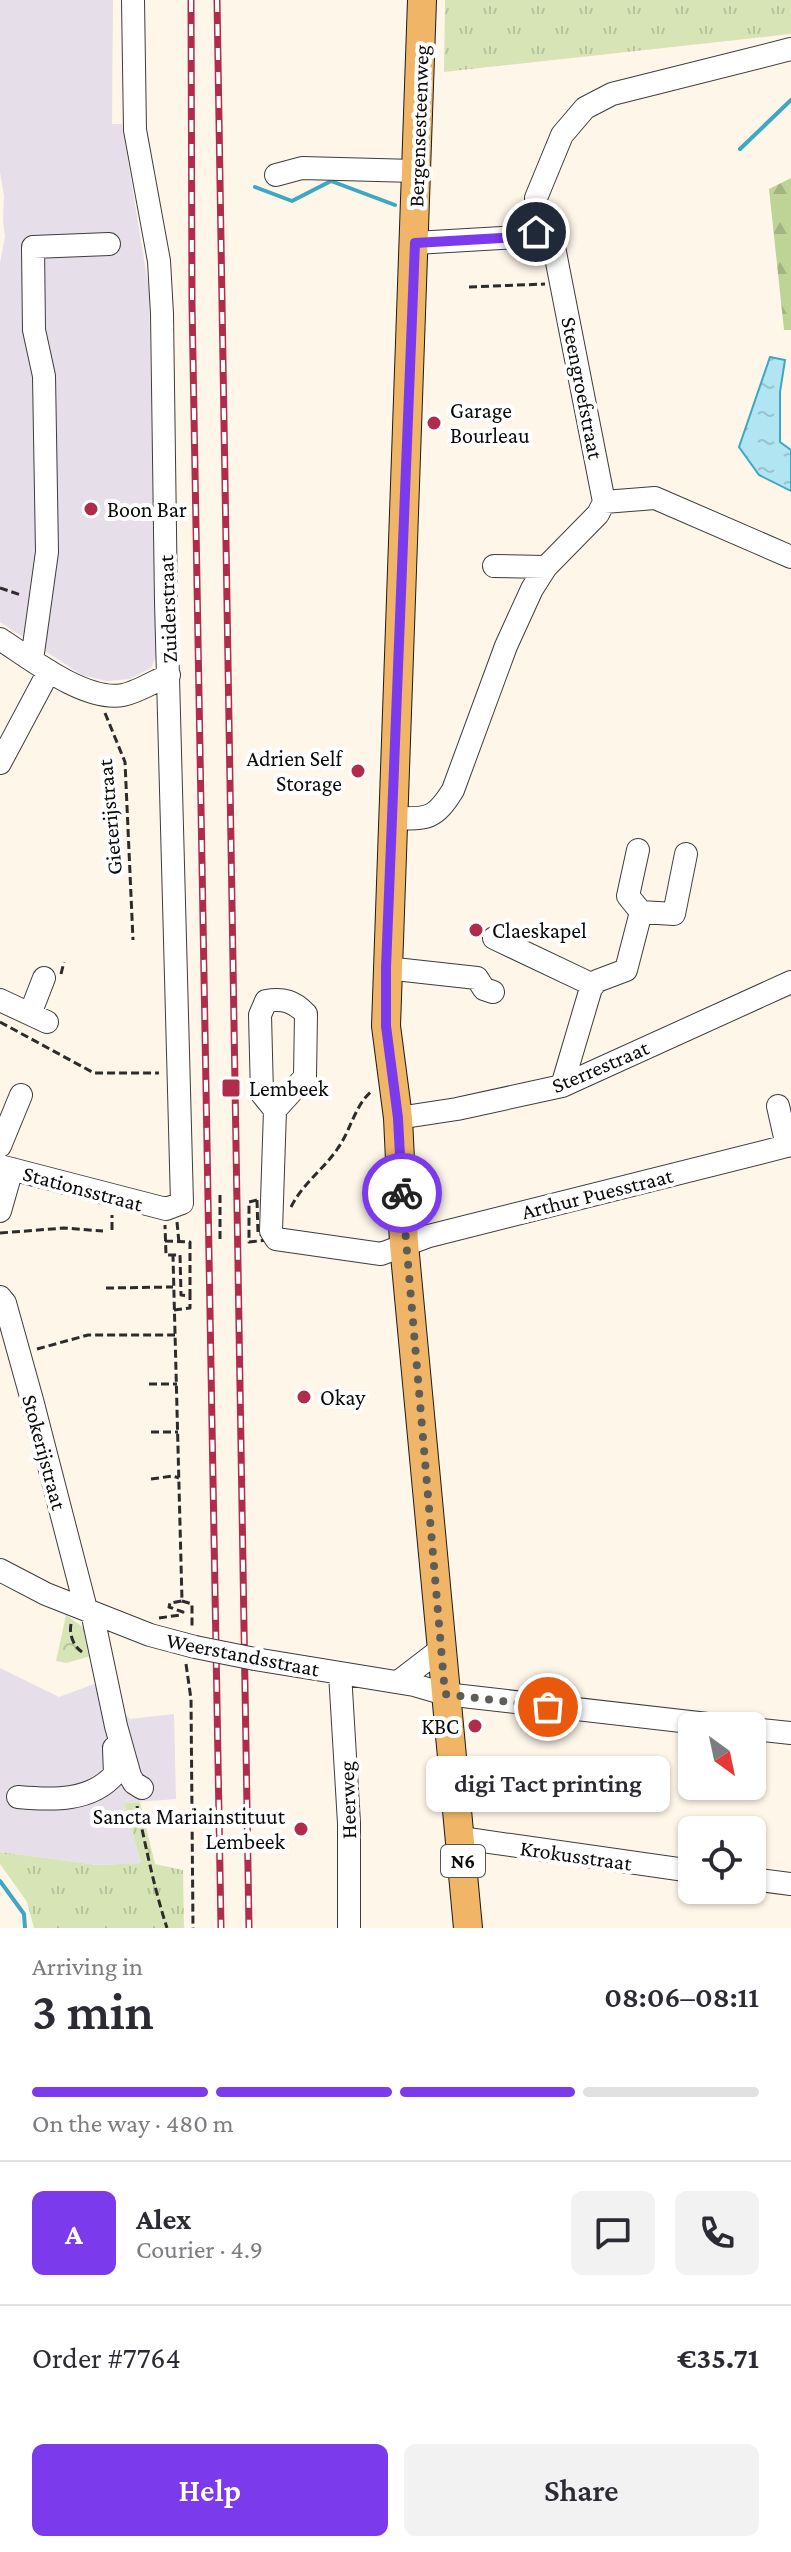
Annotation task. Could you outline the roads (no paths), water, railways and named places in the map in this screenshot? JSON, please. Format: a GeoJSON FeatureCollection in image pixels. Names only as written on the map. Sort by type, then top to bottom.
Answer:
{"type":"FeatureCollection","features":[{"type":"Feature","properties":{"kind":"main road","name":"Bergensesteenweg"},"geometry":{"type":"LineString","coordinates":[[422,0],[386,1026],[398,1118],[404,1244],[468,1928]]}},
{"type":"Feature","properties":{"kind":"street","name":"Zuiderstraat"},"geometry":{"type":"LineString","coordinates":[[133,0],[135,130],[159,261],[162,314],[182,1203],[166,1209]]}},
{"type":"Feature","properties":{"kind":"street"},"geometry":{"type":"LineString","coordinates":[[415,243],[519,237],[536,232],[536,198],[546,172],[562,135],[590,104],[612,94],[791,49]]}},
{"type":"Feature","properties":{"kind":"street"},"geometry":{"type":"LineString","coordinates":[[276,175],[302,168],[415,171]]}},
{"type":"Feature","properties":{"kind":"street","name":"Steengroefstraat"},"geometry":{"type":"LineString","coordinates":[[536,232],[554,247],[604,502]]}},
{"type":"Feature","properties":{"kind":"street"},"geometry":{"type":"LineString","coordinates":[[0,763],[41,665],[40,601],[47,552],[44,376],[34,330],[33,247],[109,244]]}},
{"type":"Feature","properties":{"kind":"street"},"geometry":{"type":"LineString","coordinates":[[392,818],[424,819],[443,807],[453,790],[506,646],[532,589],[546,567],[598,514],[604,502],[655,498],[791,557]]}},
{"type":"Feature","properties":{"kind":"street"},"geometry":{"type":"LineString","coordinates":[[494,566],[546,567]]}},
{"type":"Feature","properties":{"kind":"street"},"geometry":{"type":"LineString","coordinates":[[0,639],[97,695],[124,695],[169,675]]}},
{"type":"Feature","properties":{"kind":"street"},"geometry":{"type":"LineString","coordinates":[[638,850],[628,896],[641,912],[674,914],[686,854]]}},
{"type":"Feature","properties":{"kind":"street"},"geometry":{"type":"LineString","coordinates":[[562,1086],[593,985],[626,970],[641,912]]}},
{"type":"Feature","properties":{"kind":"street"},"geometry":{"type":"LineString","coordinates":[[494,938],[593,985]]}},
{"type":"Feature","properties":{"kind":"street"},"geometry":{"type":"LineString","coordinates":[[386,968],[477,978],[484,989],[493,992]]}},
{"type":"Feature","properties":{"kind":"street"},"geometry":{"type":"LineString","coordinates":[[0,1000],[39,1018],[44,978]]}},
{"type":"Feature","properties":{"kind":"street","name":"Sterrestraat"},"geometry":{"type":"LineString","coordinates":[[398,1118],[457,1109],[562,1086],[791,982]]}},
{"type":"Feature","properties":{"kind":"street"},"geometry":{"type":"LineString","coordinates":[[0,1146],[21,1095]]}},
{"type":"Feature","properties":{"kind":"street"},"geometry":{"type":"LineString","coordinates":[[778,1106],[789,1145]]}},
{"type":"Feature","properties":{"kind":"street"},"geometry":{"type":"LineString","coordinates":[[275,1110],[271,1231],[381,1254],[404,1244]]}},
{"type":"Feature","properties":{"kind":"street","name":"Arthur Puesstraat"},"geometry":{"type":"LineString","coordinates":[[404,1244],[789,1145]]}},
{"type":"Feature","properties":{"kind":"street"},"geometry":{"type":"LineString","coordinates":[[0,1211],[6,1168]]}},
{"type":"Feature","properties":{"kind":"street","name":"Stationsstraat"},"geometry":{"type":"LineString","coordinates":[[6,1168],[166,1209]]}},
{"type":"Feature","properties":{"kind":"street","name":"Stokerijstraat"},"geometry":{"type":"LineString","coordinates":[[0,1297],[5,1303],[89,1610]]}},
{"type":"Feature","properties":{"kind":"street","name":"Weerstandsstraat"},"geometry":{"type":"LineString","coordinates":[[0,1570],[46,1594],[150,1635],[190,1640],[255,1659],[398,1682],[445,1694],[678,1721]]}},
{"type":"Feature","properties":{"kind":"street"},"geometry":{"type":"LineString","coordinates":[[89,1610],[116,1726],[138,1786]]}},
{"type":"Feature","properties":{"kind":"street"},"geometry":{"type":"LineString","coordinates":[[398,1682],[441,1649]]}},
{"type":"Feature","properties":{"kind":"street","name":"Heerweg"},"geometry":{"type":"LineString","coordinates":[[340,1673],[349,1823],[349,1928]]}},
{"type":"Feature","properties":{"kind":"street"},"geometry":{"type":"LineString","coordinates":[[18,1797],[51,1800],[81,1795],[106,1784],[115,1774],[116,1726]]}},
{"type":"Feature","properties":{"kind":"street"},"geometry":{"type":"LineString","coordinates":[[766,1730],[791,1733]]}},
{"type":"Feature","properties":{"kind":"street","name":"Krokusstraat"},"geometry":{"type":"LineString","coordinates":[[461,1838],[678,1869]]}},
{"type":"Feature","properties":{"kind":"street"},"geometry":{"type":"LineString","coordinates":[[766,1881],[791,1884]]}},
{"type":"Feature","properties":{"kind":"water"},"geometry":{"type":"Polygon","coordinates":[[[770,357],[785,360],[780,392],[780,442],[791,450],[791,491],[759,475],[739,447],[770,357]]]}},
{"type":"Feature","properties":{"kind":"waterway"},"geometry":{"type":"LineString","coordinates":[[740,149],[791,100]]}},
{"type":"Feature","properties":{"kind":"waterway"},"geometry":{"type":"LineString","coordinates":[[255,187],[292,201],[331,181],[395,205]]}},
{"type":"Feature","properties":{"kind":"waterway"},"geometry":{"type":"LineString","coordinates":[[0,1881],[24,1914],[25,1928]]}},
{"type":"Feature","properties":{"kind":"railway"},"geometry":{"type":"LineString","coordinates":[[191,0],[192,303],[221,1928]]}},
{"type":"Feature","properties":{"kind":"railway"},"geometry":{"type":"LineString","coordinates":[[217,0],[249,1928]]}},
{"type":"Feature","properties":{"kind":"place","name":"Garage Bourleau"},"geometry":{"type":"Point","coordinates":[434,423]}},
{"type":"Feature","properties":{"kind":"place","name":"Boon Bar"},"geometry":{"type":"Point","coordinates":[91,509]}},
{"type":"Feature","properties":{"kind":"place","name":"Adrien Self Storage"},"geometry":{"type":"Point","coordinates":[358,771]}},
{"type":"Feature","properties":{"kind":"place","name":"Claeskapel"},"geometry":{"type":"Point","coordinates":[476,930]}},
{"type":"Feature","properties":{"kind":"place","name":"Lembeek"},"geometry":{"type":"Point","coordinates":[231,1088]}},
{"type":"Feature","properties":{"kind":"place","name":"Okay"},"geometry":{"type":"Point","coordinates":[304,1397]}},
{"type":"Feature","properties":{"kind":"place","name":"digi Tact printing"},"geometry":{"type":"Point","coordinates":[548,1707]}},
{"type":"Feature","properties":{"kind":"place","name":"KBC"},"geometry":{"type":"Point","coordinates":[475,1726]}},
{"type":"Feature","properties":{"kind":"place","name":"Sancta Mariainstituut Lembeek"},"geometry":{"type":"Point","coordinates":[301,1829]}}]}
